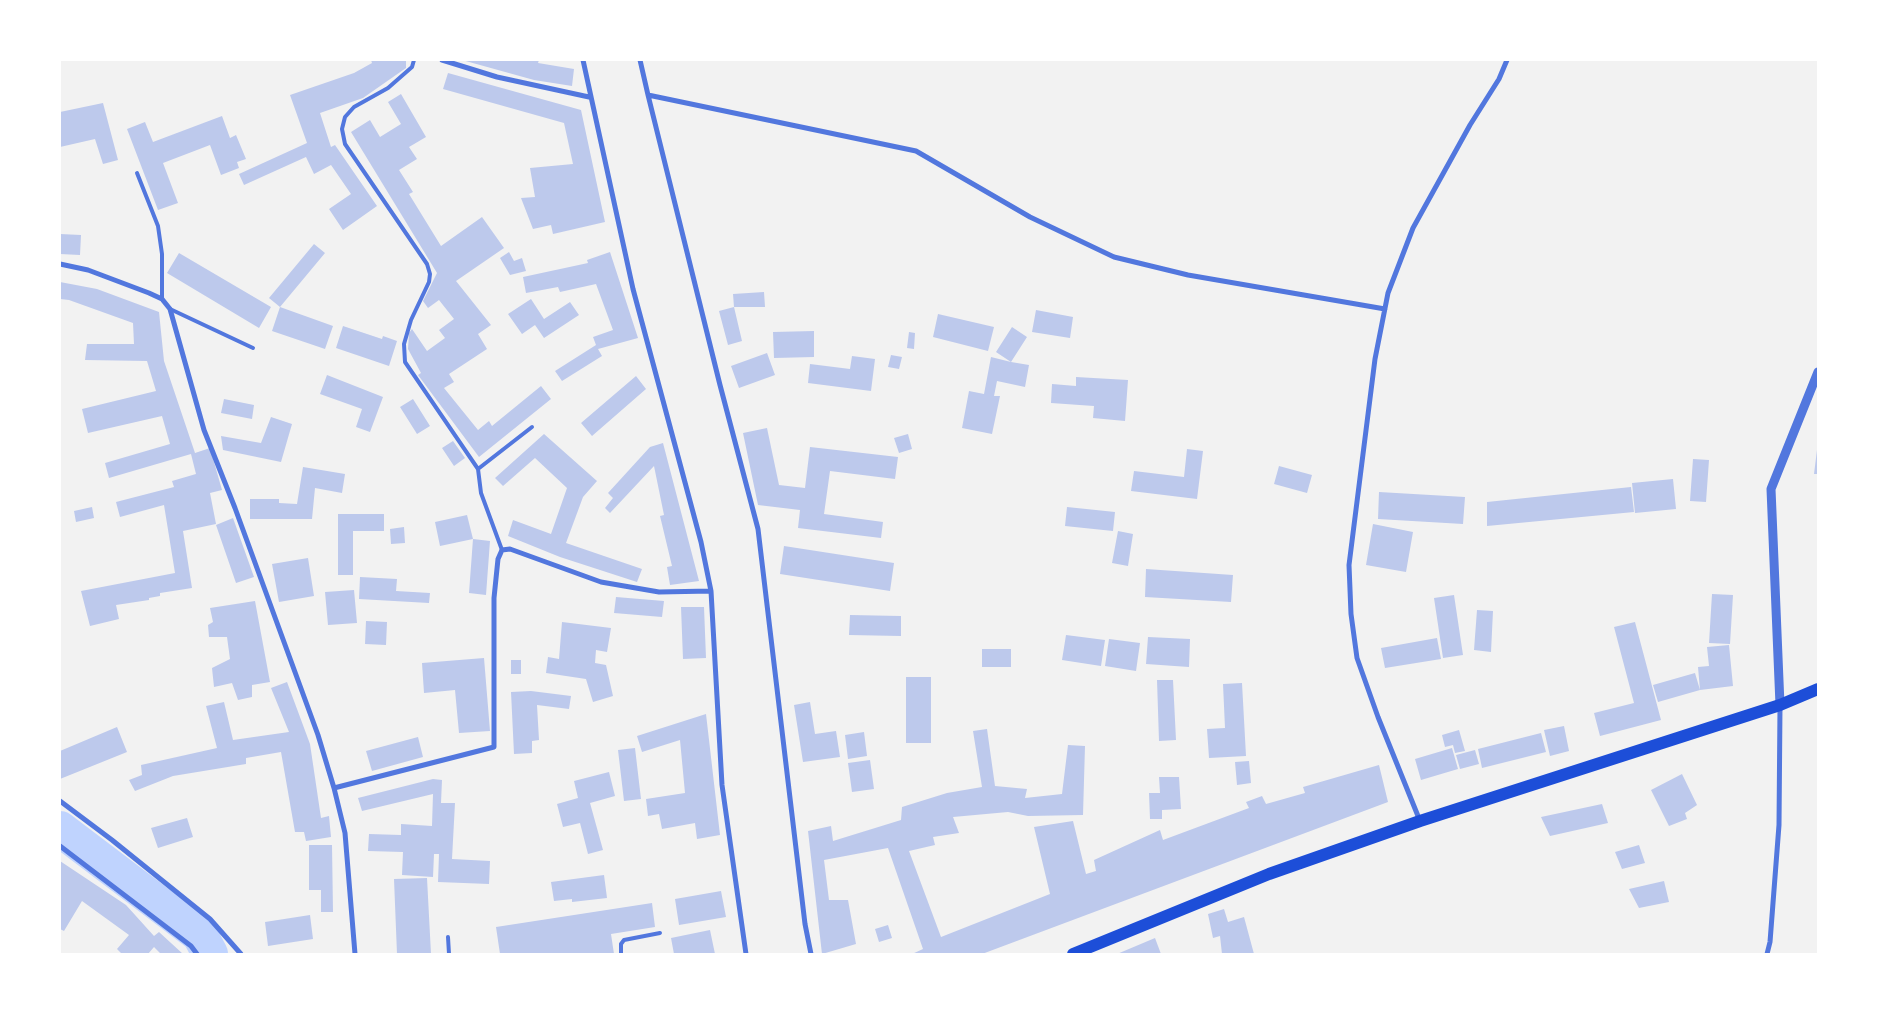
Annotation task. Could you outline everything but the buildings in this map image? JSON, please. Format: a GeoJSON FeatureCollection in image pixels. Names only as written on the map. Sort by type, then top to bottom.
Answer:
{"type":"FeatureCollection","features":[{"type":"Feature","properties":{"kind":"main road"},"geometry":{"type":"LineString","coordinates":[[1074,954],[1269,874],[1420,821],[1780,705],[1818,689]]}},
{"type":"Feature","properties":{"kind":"street"},"geometry":{"type":"LineString","coordinates":[[442,60],[497,77],[589,97]]}},
{"type":"Feature","properties":{"kind":"street"},"geometry":{"type":"LineString","coordinates":[[583,60],[589,97],[607,166],[632,289],[699,533],[712,592],[722,785],[746,954]]}},
{"type":"Feature","properties":{"kind":"street"},"geometry":{"type":"LineString","coordinates":[[640,60],[720,385],[758,529],[805,924],[811,954]]}},
{"type":"Feature","properties":{"kind":"street"},"geometry":{"type":"LineString","coordinates":[[1420,821],[1378,717],[1357,658],[1351,614],[1350,565],[1375,359],[1388,293],[1413,228],[1470,125],[1499,78],[1507,60]]}},
{"type":"Feature","properties":{"kind":"street"},"geometry":{"type":"LineString","coordinates":[[648,95],[916,151],[1030,217],[1114,257],[1188,274],[1385,310]]}},
{"type":"Feature","properties":{"kind":"street"},"geometry":{"type":"LineString","coordinates":[[60,264],[88,270],[162,300],[170,309],[204,430],[235,508],[318,735],[334,788],[345,833],[355,954]]}},
{"type":"Feature","properties":{"kind":"street"},"geometry":{"type":"LineString","coordinates":[[1767,954],[1770,942],[1779,825],[1780,705],[1771,489],[1818,372]]}},
{"type":"Feature","properties":{"kind":"street"},"geometry":{"type":"LineString","coordinates":[[334,788],[494,747],[494,598],[498,559],[502,550],[510,549],[601,582],[659,592],[712,592]]}},
{"type":"Feature","properties":{"kind":"street"},"geometry":{"type":"LineString","coordinates":[[60,801],[132,855],[210,919],[241,954]]}},
{"type":"Feature","properties":{"kind":"street"},"geometry":{"type":"LineString","coordinates":[[60,846],[191,946],[196,954]]}},
{"type":"Feature","properties":{"kind":"lane"},"geometry":{"type":"LineString","coordinates":[[414,60],[412,67],[388,88],[354,107],[345,117],[342,129],[345,144],[426,264],[430,274],[429,282],[411,320],[404,344],[405,362],[478,469],[481,493],[502,550]]}},
{"type":"Feature","properties":{"kind":"lane"},"geometry":{"type":"LineString","coordinates":[[137,173],[158,226],[162,254],[162,300]]}},
{"type":"Feature","properties":{"kind":"lane"},"geometry":{"type":"LineString","coordinates":[[170,309],[253,348]]}},
{"type":"Feature","properties":{"kind":"lane"},"geometry":{"type":"LineString","coordinates":[[478,469],[532,427]]}},
{"type":"Feature","properties":{"kind":"lane"},"geometry":{"type":"LineString","coordinates":[[622,954],[621,944],[624,940],[660,933]]}},
{"type":"Feature","properties":{"kind":"lane"},"geometry":{"type":"LineString","coordinates":[[448,937],[449,954]]}},
{"type":"Feature","properties":{"kind":"waterway"},"geometry":{"type":"LineString","coordinates":[[60,829],[200,935],[210,954]]}}]}
